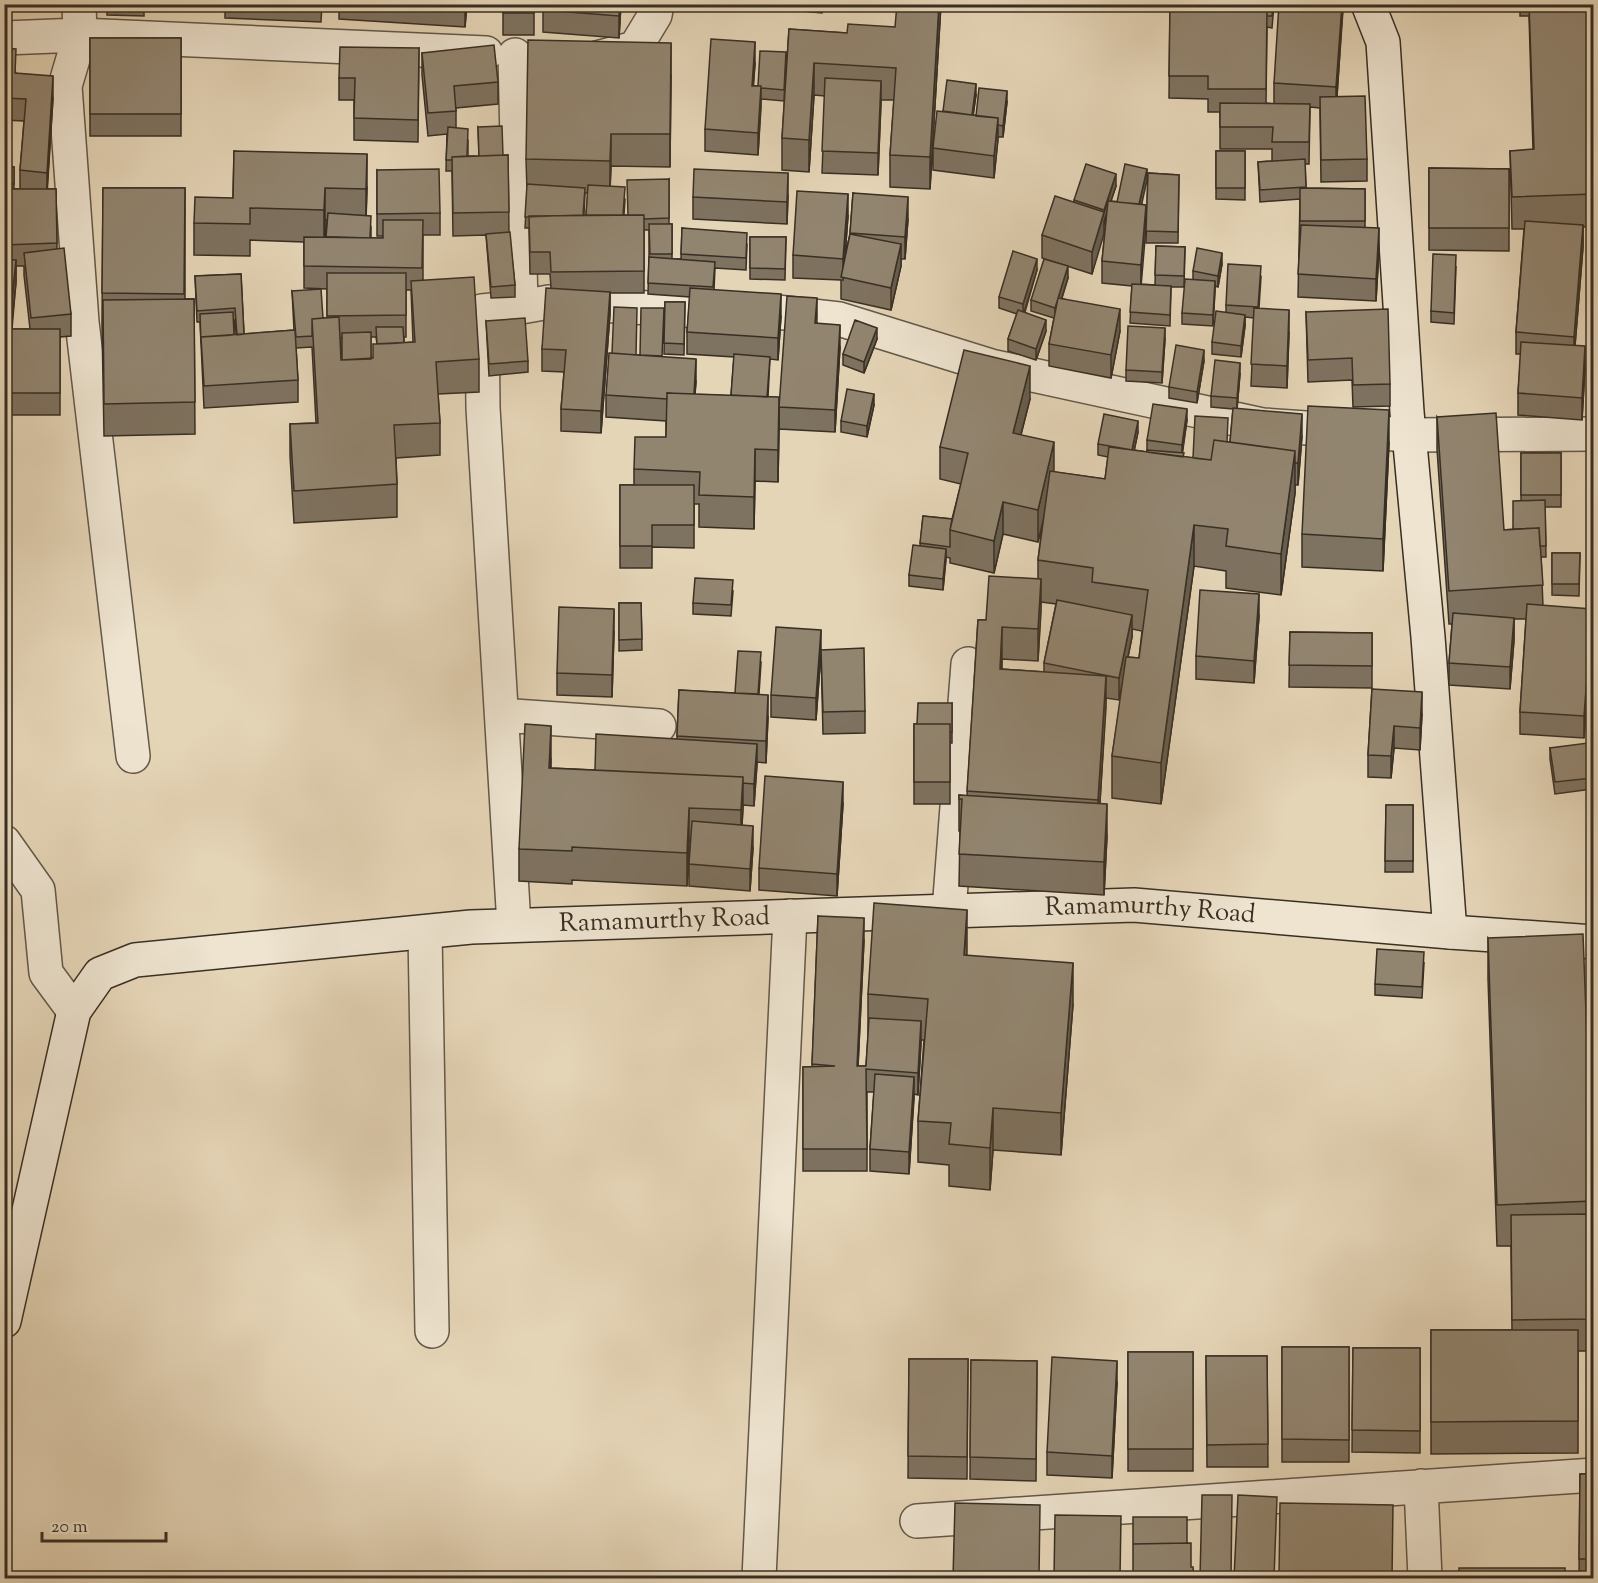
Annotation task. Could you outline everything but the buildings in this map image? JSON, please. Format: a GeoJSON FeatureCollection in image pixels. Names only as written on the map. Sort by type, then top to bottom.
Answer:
{"type":"FeatureCollection","features":[{"type":"Feature","properties":{"kind":"street"},"geometry":{"type":"LineString","coordinates":[[4,38],[80,20],[515,54],[595,58],[635,48],[655,15],[657,4]]}},
{"type":"Feature","properties":{"kind":"street"},"geometry":{"type":"LineString","coordinates":[[1368,4],[1383,42],[1409,435],[1428,637],[1450,932]]}},
{"type":"Feature","properties":{"kind":"street"},"geometry":{"type":"LineString","coordinates":[[80,20],[65,86],[76,240],[82,322],[133,756]]}},
{"type":"Feature","properties":{"kind":"street"},"geometry":{"type":"LineString","coordinates":[[515,54],[521,307]]}},
{"type":"Feature","properties":{"kind":"street"},"geometry":{"type":"LineString","coordinates":[[514,925],[483,408],[482,311],[549,303],[716,312],[768,311],[839,319],[991,366],[1263,425],[1409,435],[1593,434]]}},
{"type":"Feature","properties":{"kind":"street"},"geometry":{"type":"LineString","coordinates":[[949,910],[968,664]]}},
{"type":"Feature","properties":{"kind":"street"},"geometry":{"type":"LineString","coordinates":[[502,715],[659,726]]}},
{"type":"Feature","properties":{"kind":"street"},"geometry":{"type":"LineString","coordinates":[[4,842],[38,890],[46,973],[74,1011]]}},
{"type":"Feature","properties":{"kind":"street","name":"Ramamurthy Road"},"geometry":{"type":"LineString","coordinates":[[4,1321],[74,1011],[100,974],[135,960],[471,927],[1134,905],[1593,942]]}},
{"type":"Feature","properties":{"kind":"street"},"geometry":{"type":"LineString","coordinates":[[759,1578],[790,916]]}},
{"type":"Feature","properties":{"kind":"street"},"geometry":{"type":"LineString","coordinates":[[425,932],[432,1331]]}},
{"type":"Feature","properties":{"kind":"street"},"geometry":{"type":"LineString","coordinates":[[917,1521],[1593,1475]]}},
{"type":"Feature","properties":{"kind":"street"},"geometry":{"type":"LineString","coordinates":[[1421,1486],[1425,1578]]}}]}
